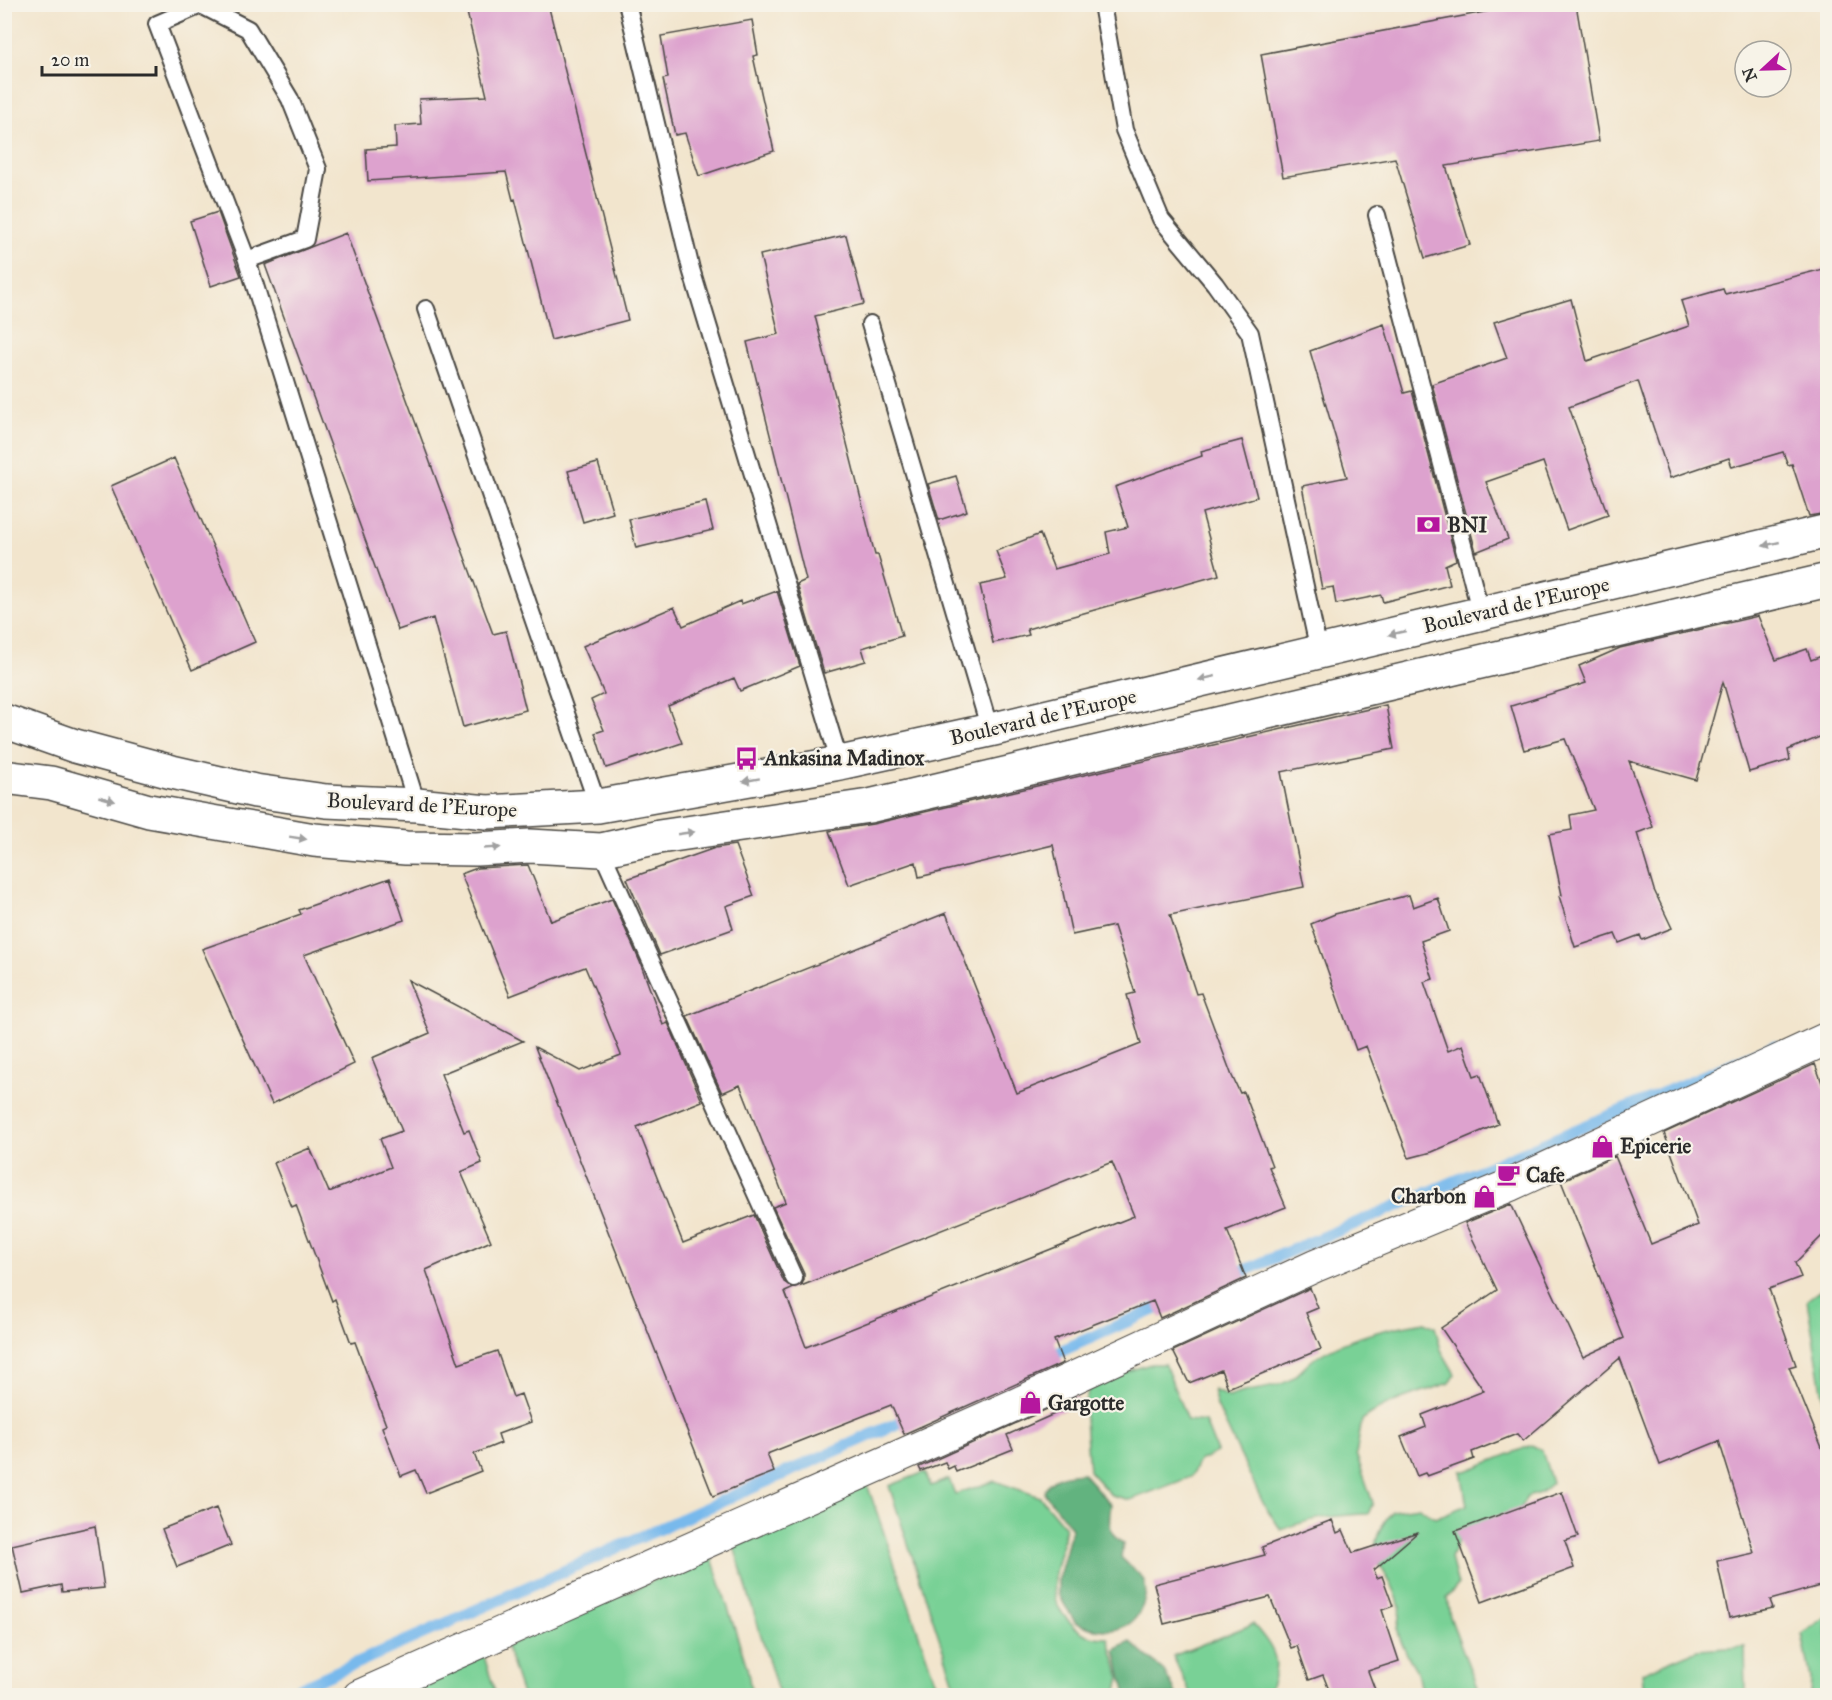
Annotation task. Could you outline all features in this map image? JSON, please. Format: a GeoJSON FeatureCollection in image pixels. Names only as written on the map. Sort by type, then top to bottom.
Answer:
{"type":"FeatureCollection","features":[{"type":"Feature","properties":{"kind":"main road","name":"Boulevard de l'Europe"},"geometry":{"type":"LineString","coordinates":[[4,722],[86,749],[255,791],[327,801],[417,805],[487,812],[598,806],[840,763],[990,730],[1827,531]]}},
{"type":"Feature","properties":{"kind":"main road","name":"Boulevard de l'Europe"},"geometry":{"type":"LineString","coordinates":[[4,777],[51,783],[148,811],[314,840],[406,848],[476,849],[530,846],[602,850],[660,837],[869,806],[1827,580]]}},
{"type":"Feature","properties":{"kind":"street"},"geometry":{"type":"LineString","coordinates":[[359,1695],[1009,1408],[1315,1266],[1521,1180],[1827,1038]]}},
{"type":"Feature","properties":{"kind":"lane"},"geometry":{"type":"LineString","coordinates":[[1102,4],[1124,130],[1161,219],[1215,284],[1250,333],[1319,651]]}},
{"type":"Feature","properties":{"kind":"lane"},"geometry":{"type":"LineString","coordinates":[[247,260],[305,239],[318,169],[290,99],[248,29],[201,5],[157,24],[247,260],[417,805]]}},
{"type":"Feature","properties":{"kind":"lane"},"geometry":{"type":"LineString","coordinates":[[628,7],[691,269],[840,763]]}},
{"type":"Feature","properties":{"kind":"lane"},"geometry":{"type":"LineString","coordinates":[[1377,215],[1481,614]]}},
{"type":"Feature","properties":{"kind":"lane"},"geometry":{"type":"LineString","coordinates":[[426,309],[598,806]]}},
{"type":"Feature","properties":{"kind":"lane"},"geometry":{"type":"LineString","coordinates":[[870,324],[990,730]]}},
{"type":"Feature","properties":{"kind":"lane"},"geometry":{"type":"LineString","coordinates":[[602,850],[794,1278]]}},
{"type":"Feature","properties":{"kind":"green space"},"geometry":{"type":"Polygon","coordinates":[[[1827,1285],[1827,1420],[1807,1300],[1827,1285]]]}},
{"type":"Feature","properties":{"kind":"green space"},"geometry":{"type":"Polygon","coordinates":[[[1425,1322],[1435,1327],[1441,1350],[1455,1374],[1450,1383],[1393,1402],[1362,1420],[1356,1454],[1373,1503],[1368,1514],[1324,1518],[1281,1530],[1263,1503],[1217,1406],[1213,1390],[1229,1397],[1285,1383],[1315,1358],[1341,1344],[1383,1330],[1425,1322]]]}},
{"type":"Feature","properties":{"kind":"green space"},"geometry":{"type":"Polygon","coordinates":[[[1151,1364],[1165,1364],[1187,1420],[1205,1422],[1217,1452],[1199,1461],[1191,1477],[1130,1500],[1111,1495],[1089,1471],[1084,1407],[1089,1388],[1124,1372],[1151,1364]]]}},
{"type":"Feature","properties":{"kind":"green space"},"geometry":{"type":"Polygon","coordinates":[[[1532,1445],[1542,1451],[1552,1483],[1540,1493],[1527,1497],[1520,1508],[1474,1536],[1458,1541],[1451,1558],[1458,1585],[1447,1598],[1450,1617],[1480,1695],[1421,1695],[1416,1671],[1399,1636],[1400,1611],[1396,1594],[1376,1553],[1376,1541],[1381,1528],[1392,1511],[1419,1507],[1435,1518],[1467,1505],[1461,1471],[1532,1445]]]}},
{"type":"Feature","properties":{"kind":"green space"},"geometry":{"type":"Polygon","coordinates":[[[925,1472],[931,1486],[949,1479],[955,1494],[995,1481],[1040,1497],[1065,1527],[1054,1578],[1056,1600],[1061,1612],[1083,1633],[1108,1638],[1120,1677],[1116,1695],[958,1695],[889,1486],[925,1472]]]}},
{"type":"Feature","properties":{"kind":"green space"},"geometry":{"type":"Polygon","coordinates":[[[1083,1473],[1111,1505],[1110,1527],[1114,1536],[1123,1544],[1121,1557],[1140,1575],[1145,1584],[1144,1603],[1136,1618],[1121,1628],[1112,1630],[1093,1628],[1075,1622],[1058,1594],[1058,1581],[1072,1528],[1044,1493],[1046,1487],[1054,1479],[1083,1473]]]}},
{"type":"Feature","properties":{"kind":"green space"},"geometry":{"type":"Polygon","coordinates":[[[867,1484],[940,1695],[779,1695],[732,1540],[867,1484]]]}},
{"type":"Feature","properties":{"kind":"green space"},"geometry":{"type":"Polygon","coordinates":[[[711,1555],[747,1667],[752,1695],[522,1695],[506,1646],[711,1555]]]}},
{"type":"Feature","properties":{"kind":"green space"},"geometry":{"type":"Polygon","coordinates":[[[1827,1616],[1827,1695],[1810,1695],[1811,1678],[1802,1634],[1827,1616]]]}},
{"type":"Feature","properties":{"kind":"green space"},"geometry":{"type":"Polygon","coordinates":[[[1253,1624],[1267,1641],[1275,1657],[1275,1674],[1267,1695],[1191,1695],[1173,1656],[1253,1624]]]}},
{"type":"Feature","properties":{"kind":"green space"},"geometry":{"type":"Polygon","coordinates":[[[1130,1642],[1164,1671],[1177,1695],[1126,1695],[1115,1650],[1130,1642]]]}},
{"type":"Feature","properties":{"kind":"green space"},"geometry":{"type":"Polygon","coordinates":[[[1745,1647],[1746,1695],[1644,1695],[1642,1673],[1697,1650],[1745,1647]]]}},
{"type":"Feature","properties":{"kind":"green space"},"geometry":{"type":"Polygon","coordinates":[[[483,1653],[496,1695],[395,1696],[483,1653]]]}},
{"type":"Feature","properties":{"kind":"building"},"geometry":{"type":"Polygon","coordinates":[[[465,4],[548,4],[628,320],[551,340],[506,172],[368,181],[366,149],[396,147],[395,126],[421,124],[419,99],[487,96],[465,4]]]}},
{"type":"Feature","properties":{"kind":"building"},"geometry":{"type":"Polygon","coordinates":[[[1527,4],[1576,4],[1599,141],[1446,166],[1470,245],[1425,258],[1395,158],[1283,177],[1261,54],[1527,4]]]}},
{"type":"Feature","properties":{"kind":"building"},"geometry":{"type":"Polygon","coordinates":[[[752,20],[758,55],[753,56],[774,151],[699,176],[685,133],[675,135],[663,79],[668,78],[661,36],[752,20]]]}},
{"type":"Feature","properties":{"kind":"building"},"geometry":{"type":"Polygon","coordinates":[[[218,212],[241,276],[211,286],[190,221],[218,212]]]}},
{"type":"Feature","properties":{"kind":"building"},"geometry":{"type":"Polygon","coordinates":[[[346,233],[493,634],[506,631],[526,710],[463,727],[433,618],[398,630],[265,265],[346,233]]]}},
{"type":"Feature","properties":{"kind":"building"},"geometry":{"type":"Polygon","coordinates":[[[846,235],[864,304],[815,316],[875,555],[878,555],[902,636],[862,648],[866,661],[824,673],[797,584],[806,580],[747,342],[779,334],[760,255],[846,235]]]}},
{"type":"Feature","properties":{"kind":"building"},"geometry":{"type":"Polygon","coordinates":[[[1827,268],[1827,513],[1809,516],[1792,464],[1788,465],[1783,452],[1732,467],[1729,458],[1670,478],[1638,381],[1569,407],[1608,515],[1567,530],[1543,462],[1486,482],[1508,539],[1476,552],[1432,384],[1507,358],[1494,322],[1571,299],[1587,361],[1689,326],[1681,301],[1723,289],[1725,294],[1827,268]]]}},
{"type":"Feature","properties":{"kind":"building"},"geometry":{"type":"Polygon","coordinates":[[[1384,324],[1404,393],[1412,391],[1456,560],[1445,565],[1450,585],[1383,602],[1381,595],[1336,604],[1333,587],[1322,589],[1302,486],[1347,477],[1310,351],[1384,324]]]}},
{"type":"Feature","properties":{"kind":"building"},"geometry":{"type":"Polygon","coordinates":[[[1242,440],[1257,497],[1202,513],[1219,575],[1027,629],[1029,635],[993,643],[980,585],[1007,579],[996,551],[1040,534],[1054,569],[1110,554],[1106,532],[1128,527],[1115,487],[1202,456],[1201,451],[1242,440]]]}},
{"type":"Feature","properties":{"kind":"building"},"geometry":{"type":"Polygon","coordinates":[[[174,458],[255,642],[192,670],[111,486],[174,458]]]}},
{"type":"Feature","properties":{"kind":"building"},"geometry":{"type":"Polygon","coordinates":[[[598,463],[613,513],[583,522],[568,471],[598,463]]]}},
{"type":"Feature","properties":{"kind":"building"},"geometry":{"type":"Polygon","coordinates":[[[956,476],[967,511],[939,520],[928,484],[956,476]]]}},
{"type":"Feature","properties":{"kind":"building"},"geometry":{"type":"Polygon","coordinates":[[[706,502],[713,530],[636,548],[629,519],[706,502]]]}},
{"type":"Feature","properties":{"kind":"building"},"geometry":{"type":"Polygon","coordinates":[[[777,591],[800,666],[740,691],[734,678],[668,706],[682,743],[606,768],[595,733],[604,730],[591,700],[604,694],[583,646],[674,607],[683,626],[740,601],[741,604],[777,591]]]}},
{"type":"Feature","properties":{"kind":"building"},"geometry":{"type":"Polygon","coordinates":[[[1758,616],[1776,660],[1807,649],[1811,660],[1827,654],[1827,734],[1788,750],[1790,760],[1749,772],[1723,682],[1696,780],[1629,761],[1653,827],[1637,833],[1654,890],[1672,928],[1642,940],[1640,935],[1619,943],[1615,934],[1575,947],[1559,896],[1562,895],[1549,834],[1572,830],[1570,815],[1594,810],[1565,739],[1524,750],[1511,706],[1586,683],[1579,666],[1620,648],[1758,616]]]}},
{"type":"Feature","properties":{"kind":"building"},"geometry":{"type":"Polygon","coordinates":[[[1386,705],[1394,749],[1281,772],[1304,887],[1170,915],[1196,994],[1201,993],[1232,1076],[1240,1093],[1244,1092],[1272,1166],[1269,1167],[1286,1207],[1227,1230],[1246,1278],[1160,1318],[1153,1301],[1054,1340],[1063,1363],[904,1434],[891,1405],[767,1454],[774,1472],[713,1496],[535,1047],[580,1071],[621,1055],[597,995],[585,967],[510,996],[461,874],[477,868],[528,865],[551,921],[612,899],[640,962],[663,1025],[668,1023],[702,1101],[637,1127],[683,1243],[754,1215],[784,1282],[794,1288],[785,1292],[806,1347],[1134,1216],[1112,1162],[801,1286],[804,1274],[773,1207],[786,1202],[740,1085],[722,1093],[687,1016],[946,913],[1017,1093],[1141,1044],[1127,995],[1135,993],[1114,926],[1072,935],[1053,845],[919,877],[916,862],[849,885],[829,831],[873,824],[1386,705]]]}},
{"type":"Feature","properties":{"kind":"building"},"geometry":{"type":"Polygon","coordinates":[[[735,845],[754,896],[726,906],[733,929],[660,955],[627,879],[715,848],[735,845]]]}},
{"type":"Feature","properties":{"kind":"building"},"geometry":{"type":"Polygon","coordinates":[[[390,878],[404,920],[304,955],[354,1064],[272,1104],[202,949],[301,914],[299,910],[390,878]]]}},
{"type":"Feature","properties":{"kind":"building"},"geometry":{"type":"Polygon","coordinates":[[[1409,895],[1413,907],[1438,898],[1449,931],[1421,941],[1433,979],[1424,982],[1448,1051],[1463,1045],[1474,1076],[1480,1074],[1498,1124],[1432,1152],[1409,1158],[1366,1046],[1356,1050],[1311,924],[1335,914],[1409,895]]]}},
{"type":"Feature","properties":{"kind":"building"},"geometry":{"type":"Polygon","coordinates":[[[408,980],[523,1041],[441,1074],[464,1132],[469,1130],[482,1163],[461,1172],[491,1241],[426,1270],[459,1364],[497,1351],[513,1397],[521,1394],[531,1422],[498,1434],[501,1443],[474,1454],[481,1471],[426,1493],[416,1470],[401,1476],[382,1427],[386,1425],[355,1342],[351,1343],[335,1299],[332,1301],[296,1205],[292,1207],[274,1163],[310,1148],[329,1192],[391,1167],[380,1139],[402,1131],[372,1058],[430,1033],[408,980]]]}},
{"type":"Feature","properties":{"kind":"building"},"geometry":{"type":"Polygon","coordinates":[[[1815,1064],[1827,1096],[1827,1231],[1795,1263],[1801,1277],[1769,1289],[1796,1365],[1789,1367],[1827,1460],[1827,1584],[1770,1600],[1773,1608],[1729,1618],[1717,1561],[1754,1553],[1719,1441],[1660,1465],[1620,1358],[1523,1441],[1517,1434],[1472,1452],[1474,1459],[1427,1476],[1425,1473],[1417,1476],[1401,1437],[1426,1427],[1422,1415],[1484,1391],[1441,1328],[1497,1290],[1465,1223],[1511,1204],[1583,1357],[1624,1338],[1561,1181],[1615,1156],[1651,1244],[1698,1225],[1664,1133],[1815,1064]]]}},
{"type":"Feature","properties":{"kind":"building"},"geometry":{"type":"Polygon","coordinates":[[[1310,1288],[1318,1308],[1306,1313],[1321,1349],[1228,1388],[1221,1370],[1189,1383],[1173,1351],[1310,1288]]]}},
{"type":"Feature","properties":{"kind":"building"},"geometry":{"type":"Polygon","coordinates":[[[1076,1396],[1079,1403],[1007,1435],[1013,1449],[956,1472],[954,1466],[948,1469],[945,1462],[921,1471],[919,1467],[1076,1396]]]}},
{"type":"Feature","properties":{"kind":"building"},"geometry":{"type":"Polygon","coordinates":[[[1562,1492],[1578,1537],[1565,1541],[1574,1568],[1482,1602],[1455,1531],[1562,1492]]]}},
{"type":"Feature","properties":{"kind":"building"},"geometry":{"type":"Polygon","coordinates":[[[216,1508],[231,1545],[177,1567],[162,1529],[216,1508]]]}},
{"type":"Feature","properties":{"kind":"building"},"geometry":{"type":"Polygon","coordinates":[[[1332,1520],[1337,1533],[1343,1530],[1353,1553],[1418,1532],[1374,1570],[1377,1578],[1382,1576],[1393,1606],[1382,1610],[1399,1661],[1368,1671],[1377,1695],[1331,1695],[1323,1675],[1309,1680],[1297,1646],[1291,1648],[1270,1597],[1164,1624],[1154,1584],[1265,1555],[1262,1547],[1332,1520]]]}},
{"type":"Feature","properties":{"kind":"building"},"geometry":{"type":"Polygon","coordinates":[[[95,1526],[104,1588],[62,1592],[61,1585],[23,1593],[12,1545],[95,1526]]]}},
{"type":"Feature","properties":{"kind":"waterway"},"geometry":{"type":"LineString","coordinates":[[1229,1277],[1774,1046]]}},
{"type":"Feature","properties":{"kind":"waterway"},"geometry":{"type":"LineString","coordinates":[[1045,1358],[1169,1303]]}},
{"type":"Feature","properties":{"kind":"waterway"},"geometry":{"type":"LineString","coordinates":[[282,1696],[914,1416]]}},
{"type":"Feature","properties":{"kind":"place","name":"BNI"},"geometry":{"type":"Point","coordinates":[1429,525]}},
{"type":"Feature","properties":{"kind":"place","name":"Ankasina Madinox"},"geometry":{"type":"Point","coordinates":[746,758]}},
{"type":"Feature","properties":{"kind":"place","name":"Epicerie"},"geometry":{"type":"Point","coordinates":[1602,1146]}},
{"type":"Feature","properties":{"kind":"place","name":"Cafe"},"geometry":{"type":"Point","coordinates":[1508,1175]}},
{"type":"Feature","properties":{"kind":"place","name":"Charbon"},"geometry":{"type":"Point","coordinates":[1484,1196]}},
{"type":"Feature","properties":{"kind":"place","name":"Gargotte"},"geometry":{"type":"Point","coordinates":[1030,1403]}}]}
